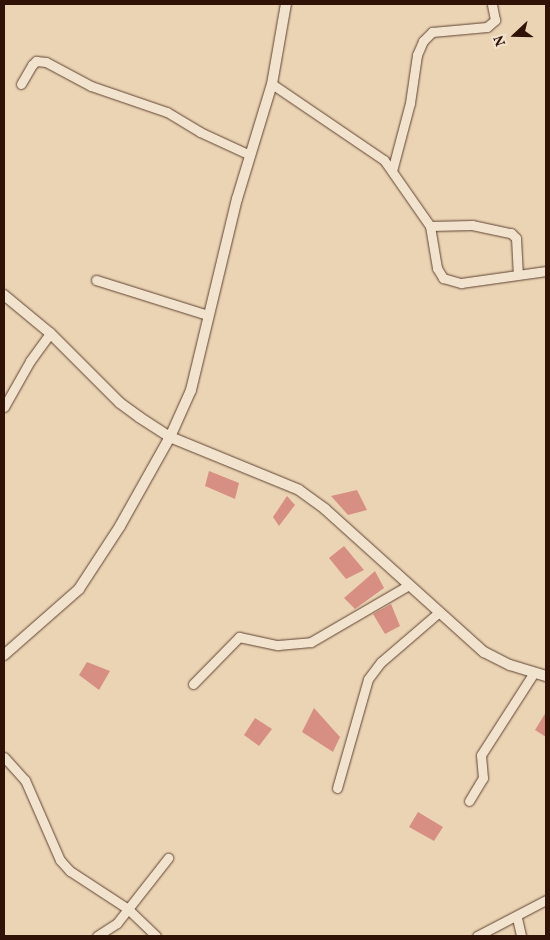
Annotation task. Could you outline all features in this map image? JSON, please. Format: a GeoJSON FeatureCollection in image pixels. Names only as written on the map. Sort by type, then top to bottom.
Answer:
{"type":"FeatureCollection","features":[{"type":"Feature","properties":{"kind":"street"},"geometry":{"type":"LineString","coordinates":[[4,655],[79,589],[120,526],[170,437],[191,390],[208,315],[250,155],[272,84],[286,4]]}},
{"type":"Feature","properties":{"kind":"street"},"geometry":{"type":"LineString","coordinates":[[392,171],[410,102],[416,55],[423,41],[432,32],[488,26],[495,20],[492,4]]}},
{"type":"Feature","properties":{"kind":"street"},"geometry":{"type":"LineString","coordinates":[[22,84],[36,61],[46,62],[91,86],[166,112],[200,132],[250,155]]}},
{"type":"Feature","properties":{"kind":"street"},"geometry":{"type":"LineString","coordinates":[[272,84],[320,119],[367,146],[392,171],[430,226],[437,268],[450,282],[546,271]]}},
{"type":"Feature","properties":{"kind":"street"},"geometry":{"type":"LineString","coordinates":[[430,226],[472,225],[511,233],[516,238],[518,273]]}},
{"type":"Feature","properties":{"kind":"street"},"geometry":{"type":"LineString","coordinates":[[96,280],[208,315]]}},
{"type":"Feature","properties":{"kind":"street"},"geometry":{"type":"LineString","coordinates":[[4,295],[50,333],[120,403],[170,437],[299,490],[325,509],[438,613],[484,652],[533,674],[546,676]]}},
{"type":"Feature","properties":{"kind":"street"},"geometry":{"type":"LineString","coordinates":[[4,407],[30,361],[50,333]]}},
{"type":"Feature","properties":{"kind":"street"},"geometry":{"type":"LineString","coordinates":[[193,684],[239,637],[278,645],[311,642],[409,585]]}},
{"type":"Feature","properties":{"kind":"street"},"geometry":{"type":"LineString","coordinates":[[337,788],[368,679],[381,662],[438,613]]}},
{"type":"Feature","properties":{"kind":"street"},"geometry":{"type":"LineString","coordinates":[[469,801],[483,778],[481,755],[533,674]]}},
{"type":"Feature","properties":{"kind":"street"},"geometry":{"type":"LineString","coordinates":[[4,757],[25,780],[60,860],[70,871],[128,909],[156,936]]}},
{"type":"Feature","properties":{"kind":"street"},"geometry":{"type":"LineString","coordinates":[[97,936],[117,923],[168,858]]}},
{"type":"Feature","properties":{"kind":"street"},"geometry":{"type":"LineString","coordinates":[[477,936],[501,921],[517,918],[546,900]]}},
{"type":"Feature","properties":{"kind":"street"},"geometry":{"type":"LineString","coordinates":[[517,918],[522,936]]}},
{"type":"Feature","properties":{"kind":"building"},"geometry":{"type":"Polygon","coordinates":[[[209,471],[239,483],[235,499],[205,486],[209,471]]]}},
{"type":"Feature","properties":{"kind":"building"},"geometry":{"type":"Polygon","coordinates":[[[357,490],[367,510],[348,515],[331,496],[357,490]]]}},
{"type":"Feature","properties":{"kind":"building"},"geometry":{"type":"Polygon","coordinates":[[[287,496],[295,505],[279,526],[273,517],[287,496]]]}},
{"type":"Feature","properties":{"kind":"building"},"geometry":{"type":"Polygon","coordinates":[[[344,546],[364,570],[346,579],[329,558],[344,546]]]}},
{"type":"Feature","properties":{"kind":"building"},"geometry":{"type":"Polygon","coordinates":[[[375,571],[384,588],[355,609],[344,598],[375,571]]]}},
{"type":"Feature","properties":{"kind":"building"},"geometry":{"type":"Polygon","coordinates":[[[391,604],[400,626],[385,634],[373,614],[391,604]]]}},
{"type":"Feature","properties":{"kind":"building"},"geometry":{"type":"Polygon","coordinates":[[[87,662],[110,671],[99,690],[79,675],[87,662]]]}},
{"type":"Feature","properties":{"kind":"building"},"geometry":{"type":"Polygon","coordinates":[[[314,708],[340,737],[333,752],[302,732],[314,708]]]}},
{"type":"Feature","properties":{"kind":"building"},"geometry":{"type":"Polygon","coordinates":[[[546,712],[546,737],[535,730],[546,712]]]}},
{"type":"Feature","properties":{"kind":"building"},"geometry":{"type":"Polygon","coordinates":[[[255,718],[272,729],[259,746],[244,735],[255,718]]]}},
{"type":"Feature","properties":{"kind":"building"},"geometry":{"type":"Polygon","coordinates":[[[418,812],[443,827],[434,841],[409,827],[418,812]]]}}]}
